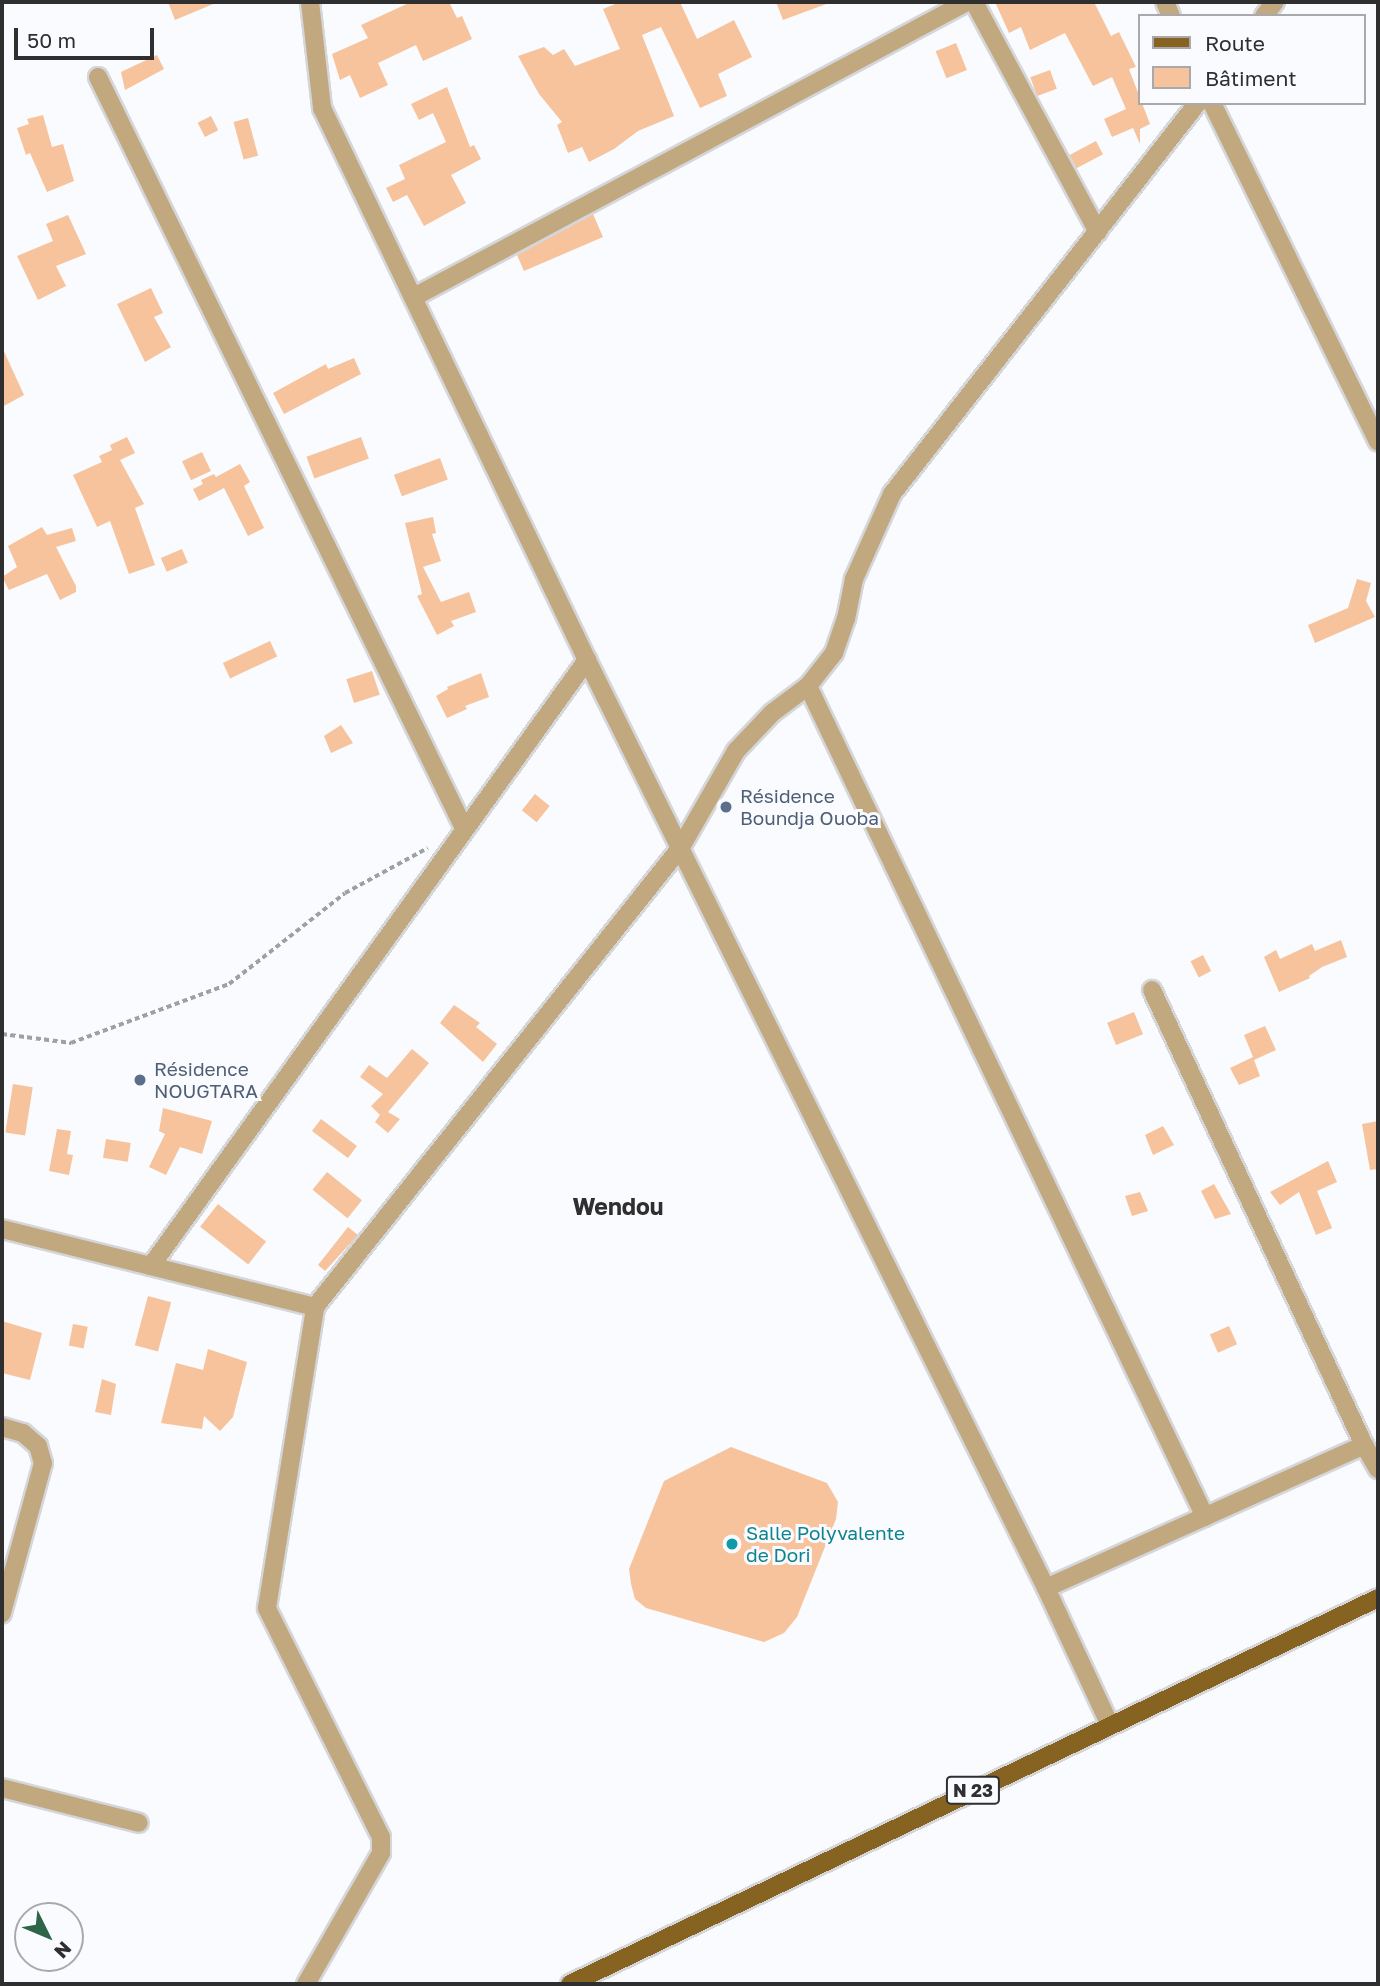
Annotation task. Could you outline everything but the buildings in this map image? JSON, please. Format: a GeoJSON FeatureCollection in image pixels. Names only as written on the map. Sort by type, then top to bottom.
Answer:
{"type":"FeatureCollection","features":[{"type":"Feature","properties":{"kind":"main road","name":"N 23"},"geometry":{"type":"LineString","coordinates":[[570,1984],[1378,1598]]}},
{"type":"Feature","properties":{"kind":"street"},"geometry":{"type":"LineString","coordinates":[[310,2],[321,108],[587,660],[1046,1588],[1110,1724]]}},
{"type":"Feature","properties":{"kind":"street"},"geometry":{"type":"LineString","coordinates":[[414,297],[967,2]]}},
{"type":"Feature","properties":{"kind":"street"},"geometry":{"type":"LineString","coordinates":[[974,2],[1098,232]]}},
{"type":"Feature","properties":{"kind":"street"},"geometry":{"type":"LineString","coordinates":[[98,77],[464,828]]}},
{"type":"Feature","properties":{"kind":"street"},"geometry":{"type":"LineString","coordinates":[[306,1984],[381,1853],[381,1837],[267,1608],[315,1307],[681,847],[736,751],[772,713],[808,686],[834,653],[846,619],[854,579],[892,494],[1196,105]]}},
{"type":"Feature","properties":{"kind":"street"},"geometry":{"type":"LineString","coordinates":[[1213,105],[1378,442]]}},
{"type":"Feature","properties":{"kind":"street"},"geometry":{"type":"LineString","coordinates":[[151,1266],[587,660]]}},
{"type":"Feature","properties":{"kind":"street"},"geometry":{"type":"LineString","coordinates":[[808,686],[1205,1517]]}},
{"type":"Feature","properties":{"kind":"street"},"geometry":{"type":"LineString","coordinates":[[1152,990],[1364,1445],[1378,1469]]}},
{"type":"Feature","properties":{"kind":"street"},"geometry":{"type":"LineString","coordinates":[[3,1235],[151,1266],[315,1307]]}},
{"type":"Feature","properties":{"kind":"street"},"geometry":{"type":"LineString","coordinates":[[2,1427],[23,1433],[38,1446],[43,1463],[2,1612]]}},
{"type":"Feature","properties":{"kind":"street"},"geometry":{"type":"LineString","coordinates":[[1046,1588],[1364,1445]]}},
{"type":"Feature","properties":{"kind":"street"},"geometry":{"type":"LineString","coordinates":[[2,1788],[139,1823]]}},
{"type":"Feature","properties":{"kind":"path"},"geometry":{"type":"LineString","coordinates":[[2,1034],[71,1043],[229,984],[345,893],[428,848]]}},
{"type":"Feature","properties":{"kind":"place","name":"Résidence Boundja Ouoba"},"geometry":{"type":"Point","coordinates":[726,807]}},
{"type":"Feature","properties":{"kind":"place","name":"Résidence NOUGTARA"},"geometry":{"type":"Point","coordinates":[140,1080]}},
{"type":"Feature","properties":{"kind":"place","name":"Salle Polyvalente de Dori"},"geometry":{"type":"Point","coordinates":[732,1544]}},
{"type":"Feature","properties":{"kind":"district","name":"Wendou"},"geometry":{"type":"Point","coordinates":[618,1206]}}]}
